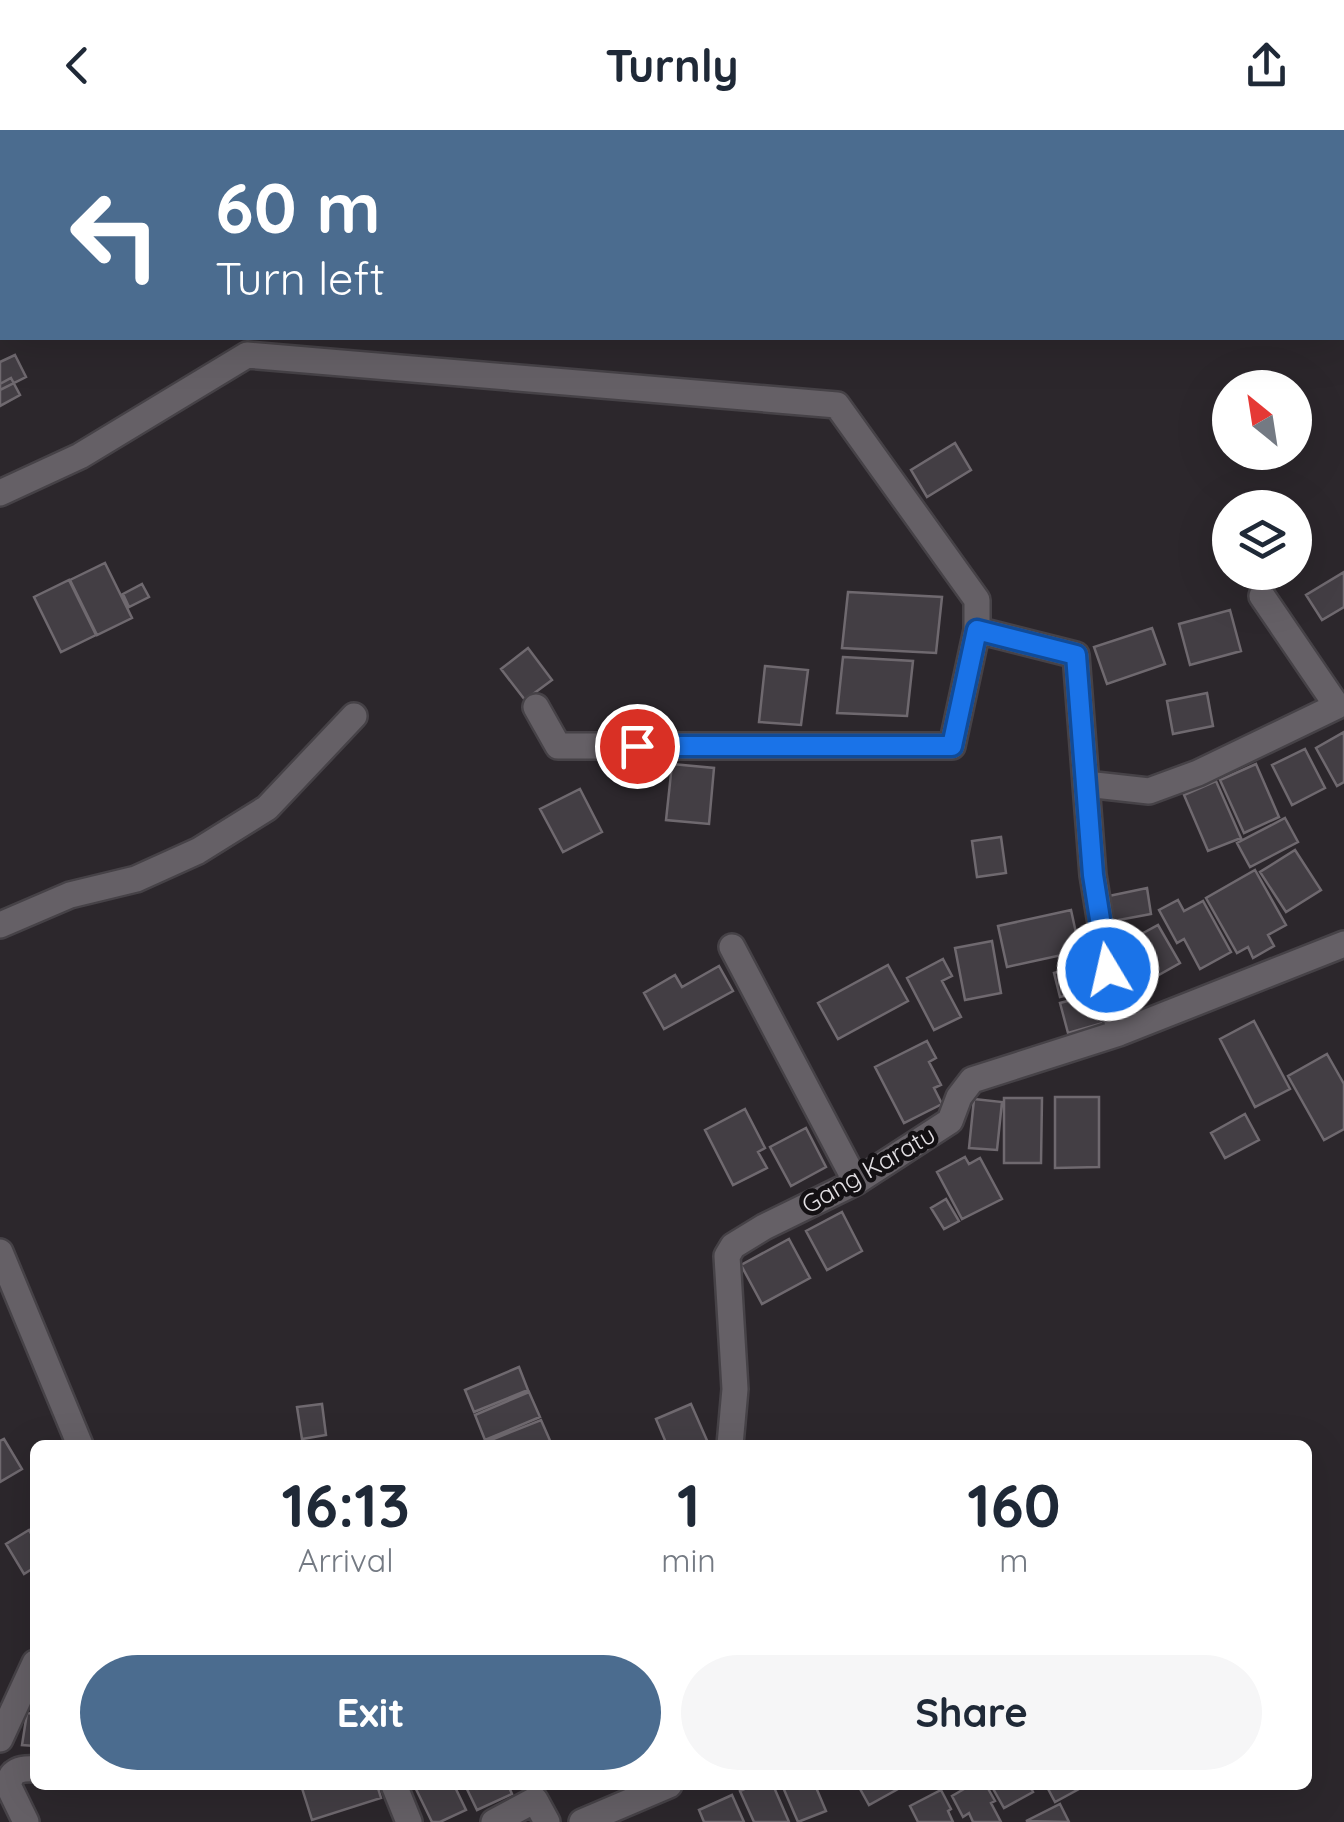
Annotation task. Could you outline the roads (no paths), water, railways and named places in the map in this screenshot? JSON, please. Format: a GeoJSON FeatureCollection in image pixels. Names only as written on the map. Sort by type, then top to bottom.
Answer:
{"type":"FeatureCollection","features":[{"type":"Feature","properties":{"kind":"street"},"geometry":{"type":"LineString","coordinates":[[0,493],[80,456],[246,354],[836,405],[977,600],[977,630],[952,746],[558,746],[536,707]]}},
{"type":"Feature","properties":{"kind":"street"},"geometry":{"type":"LineString","coordinates":[[1086,784],[1148,791],[1198,774],[1337,706],[1262,596]]}},
{"type":"Feature","properties":{"kind":"street"},"geometry":{"type":"LineString","coordinates":[[977,630],[1076,655],[1093,875],[1119,1034]]}},
{"type":"Feature","properties":{"kind":"street"},"geometry":{"type":"LineString","coordinates":[[0,925],[70,895],[136,879],[198,851],[266,808],[354,716]]}},
{"type":"Feature","properties":{"kind":"street","name":"Gang Karatu"},"geometry":{"type":"LineString","coordinates":[[731,1440],[736,1389],[727,1256],[733,1246],[856,1182],[950,1120],[958,1097],[972,1080],[1119,1034],[1344,944]]}},
{"type":"Feature","properties":{"kind":"street"},"geometry":{"type":"LineString","coordinates":[[732,947],[856,1182]]}},
{"type":"Feature","properties":{"kind":"street"},"geometry":{"type":"LineString","coordinates":[[0,1252],[78,1440]]}},
{"type":"Feature","properties":{"kind":"street"},"geometry":{"type":"LineString","coordinates":[[0,1739],[30,1674]]}},
{"type":"Feature","properties":{"kind":"street"},"geometry":{"type":"LineString","coordinates":[[18,1767],[11,1775],[9,1787],[26,1822]]}},
{"type":"Feature","properties":{"kind":"street"},"geometry":{"type":"LineString","coordinates":[[396,1790],[408,1822]]}},
{"type":"Feature","properties":{"kind":"street"},"geometry":{"type":"LineString","coordinates":[[582,1822],[657,1790]]}},
{"type":"Feature","properties":{"kind":"street"},"geometry":{"type":"LineString","coordinates":[[494,1822],[536,1802]]}}]}
